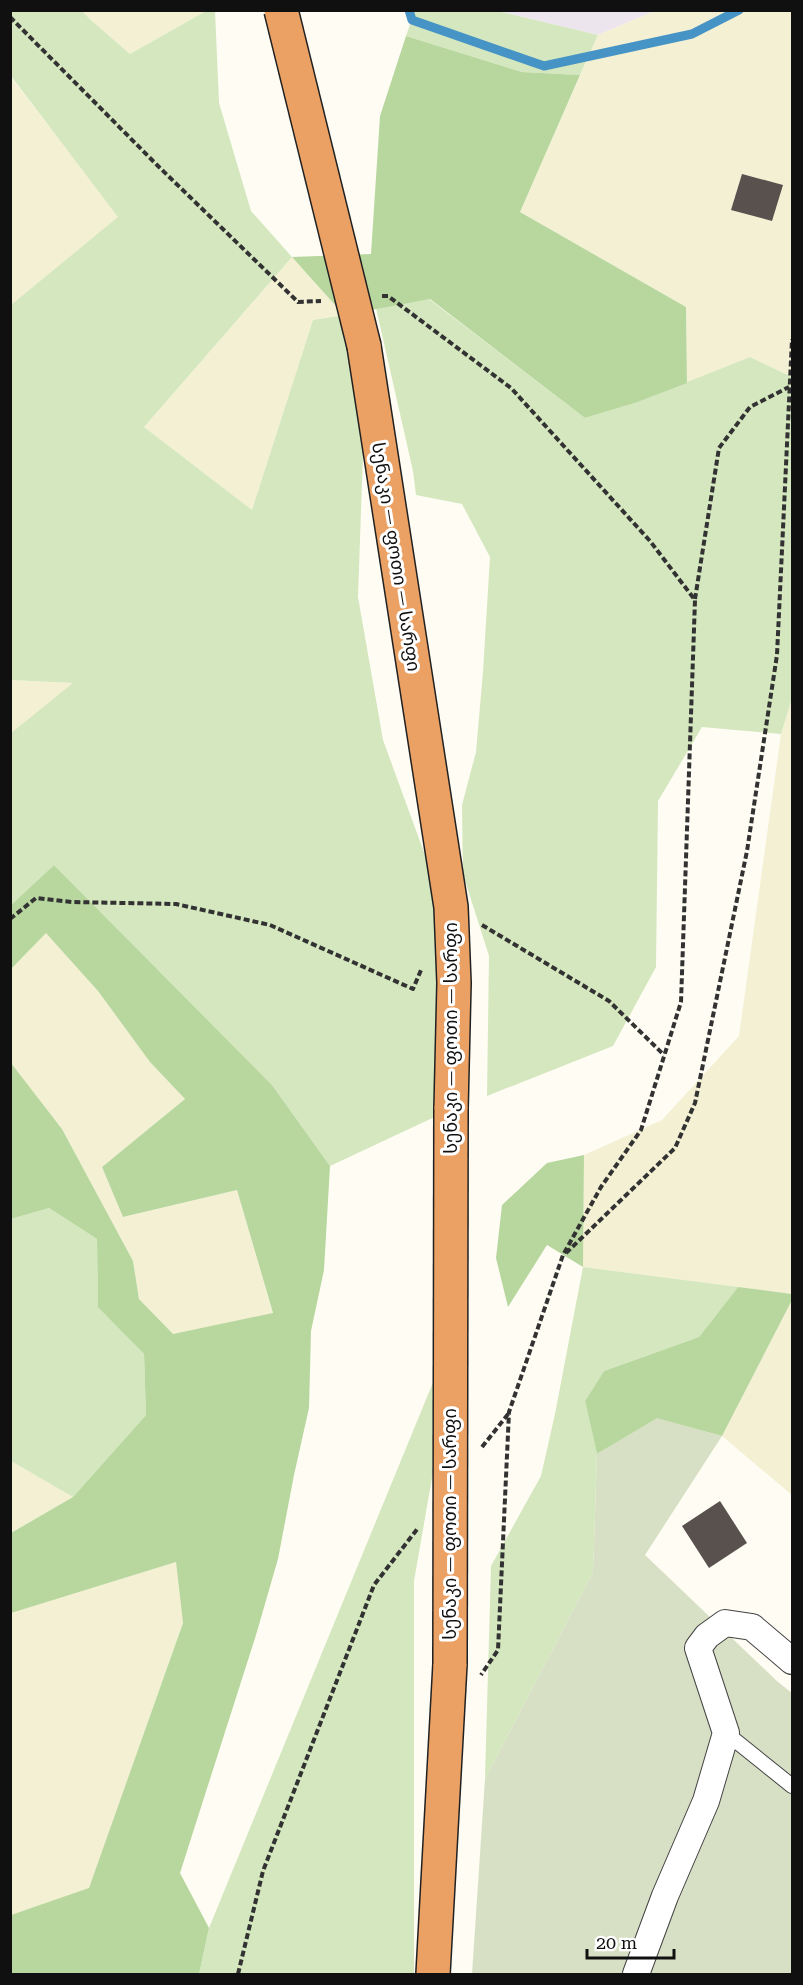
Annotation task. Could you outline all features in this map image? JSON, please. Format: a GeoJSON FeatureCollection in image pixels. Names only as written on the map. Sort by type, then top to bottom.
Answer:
{"type":"FeatureCollection","features":[{"type":"Feature","properties":{"kind":"highway","name":"სენაკი — ფოთი — სარფი"},"geometry":{"type":"LineString","coordinates":[[281,10],[364,346],[451,907],[454,983],[451,1109],[450,1664],[433,1974]]}},
{"type":"Feature","properties":{"kind":"street"},"geometry":{"type":"LineString","coordinates":[[636,1974],[665,1896],[706,1801],[726,1733],[698,1648],[707,1636],[725,1623],[752,1627],[792,1661]]}},
{"type":"Feature","properties":{"kind":"lane"},"geometry":{"type":"LineString","coordinates":[[726,1733],[792,1786]]}},
{"type":"Feature","properties":{"kind":"path"},"geometry":{"type":"LineString","coordinates":[[10,17],[298,302],[332,300]]}},
{"type":"Feature","properties":{"kind":"path"},"geometry":{"type":"LineString","coordinates":[[377,297],[388,296],[511,388],[650,541],[695,600]]}},
{"type":"Feature","properties":{"kind":"path"},"geometry":{"type":"LineString","coordinates":[[563,1255],[675,1148],[695,1103],[747,851],[777,655],[792,339]]}},
{"type":"Feature","properties":{"kind":"path"},"geometry":{"type":"LineString","coordinates":[[479,1678],[498,1650],[509,1412],[563,1255],[601,1187],[640,1130],[681,1002],[695,600],[719,448],[750,407],[789,387]]}},
{"type":"Feature","properties":{"kind":"path"},"geometry":{"type":"LineString","coordinates":[[10,919],[36,898],[72,902],[176,903],[270,926],[413,989],[422,968]]}},
{"type":"Feature","properties":{"kind":"path"},"geometry":{"type":"LineString","coordinates":[[451,907],[609,1001],[664,1054]]}},
{"type":"Feature","properties":{"kind":"path"},"geometry":{"type":"LineString","coordinates":[[481,1448],[509,1412]]}},
{"type":"Feature","properties":{"kind":"path"},"geometry":{"type":"LineString","coordinates":[[238,1974],[263,1871],[374,1585],[424,1521]]}},
{"type":"Feature","properties":{"kind":"shaded area"},"geometry":{"type":"Polygon","coordinates":[[[82,11],[206,11],[130,54],[82,11]]]}},
{"type":"Feature","properties":{"kind":"shaded area"},"geometry":{"type":"Polygon","coordinates":[[[497,11],[655,11],[598,35],[497,11]]]}},
{"type":"Feature","properties":{"kind":"shaded area"},"geometry":{"type":"Polygon","coordinates":[[[655,11],[792,11],[792,377],[750,357],[687,383],[686,307],[520,212],[598,35],[655,11]]]}},
{"type":"Feature","properties":{"kind":"shaded area"},"geometry":{"type":"Polygon","coordinates":[[[10,76],[119,217],[11,305],[10,305],[10,76]]]}},
{"type":"Feature","properties":{"kind":"shaded area"},"geometry":{"type":"Polygon","coordinates":[[[292,257],[344,315],[313,320],[252,510],[144,427],[292,257]]]}},
{"type":"Feature","properties":{"kind":"shaded area"},"geometry":{"type":"Polygon","coordinates":[[[11,680],[74,683],[11,734],[11,680]]]}},
{"type":"Feature","properties":{"kind":"shaded area"},"geometry":{"type":"Polygon","coordinates":[[[792,698],[792,1294],[583,1267],[584,1155],[662,1120],[739,1036],[781,734],[792,698]]]}},
{"type":"Feature","properties":{"kind":"shaded area"},"geometry":{"type":"Polygon","coordinates":[[[46,932],[98,991],[150,1062],[185,1099],[102,1167],[124,1217],[237,1190],[273,1314],[173,1334],[139,1299],[133,1261],[62,1129],[11,1063],[11,969],[46,932]]]}},
{"type":"Feature","properties":{"kind":"shaded area"},"geometry":{"type":"Polygon","coordinates":[[[792,1300],[792,1495],[722,1436],[792,1300]]]}},
{"type":"Feature","properties":{"kind":"shaded area"},"geometry":{"type":"Polygon","coordinates":[[[11,1461],[73,1497],[11,1533],[11,1461]]]}},
{"type":"Feature","properties":{"kind":"shaded area"},"geometry":{"type":"Polygon","coordinates":[[[176,1562],[183,1623],[89,1889],[11,1915],[10,1613],[176,1562]]]}},
{"type":"Feature","properties":{"kind":"green space"},"geometry":{"type":"Polygon","coordinates":[[[415,10],[497,11],[598,35],[580,75],[522,72],[406,36],[415,10]]]}},
{"type":"Feature","properties":{"kind":"green space"},"geometry":{"type":"Polygon","coordinates":[[[11,11],[82,11],[130,54],[206,11],[215,11],[219,103],[251,211],[292,257],[144,427],[252,510],[313,320],[344,315],[363,453],[358,597],[383,740],[433,877],[441,1114],[330,1166],[272,1085],[54,865],[11,905],[10,734],[73,683],[11,680],[11,305],[118,217],[11,76],[11,11]]]}},
{"type":"Feature","properties":{"kind":"green space"},"geometry":{"type":"Polygon","coordinates":[[[406,36],[522,72],[580,75],[520,212],[686,307],[687,383],[635,403],[585,418],[430,299],[344,315],[292,257],[371,254],[380,116],[406,36]]]}},
{"type":"Feature","properties":{"kind":"green space"},"geometry":{"type":"Polygon","coordinates":[[[429,299],[585,418],[635,403],[750,357],[792,377],[792,698],[781,734],[702,727],[658,801],[656,967],[613,1046],[487,1096],[489,956],[463,874],[462,805],[476,752],[490,557],[462,504],[416,495],[413,471],[376,308],[429,299]]]}},
{"type":"Feature","properties":{"kind":"green space"},"geometry":{"type":"Polygon","coordinates":[[[54,865],[272,1085],[330,1166],[324,1270],[311,1331],[309,1408],[278,1559],[180,1873],[209,1928],[199,1974],[11,1974],[11,1915],[89,1888],[183,1623],[176,1562],[11,1613],[11,1533],[73,1497],[146,1415],[144,1354],[98,1307],[97,1239],[49,1208],[11,1219],[11,1063],[62,1129],[133,1261],[139,1299],[173,1334],[273,1313],[237,1190],[123,1217],[102,1167],[185,1099],[150,1062],[98,991],[46,933],[11,969],[11,905],[54,865]]]}},
{"type":"Feature","properties":{"kind":"green space"},"geometry":{"type":"Polygon","coordinates":[[[584,1155],[583,1267],[547,1245],[508,1307],[496,1258],[502,1205],[547,1163],[584,1155]]]}},
{"type":"Feature","properties":{"kind":"green space"},"geometry":{"type":"Polygon","coordinates":[[[49,1208],[97,1239],[98,1306],[144,1354],[146,1415],[73,1497],[11,1461],[11,1219],[49,1208]]]}},
{"type":"Feature","properties":{"kind":"green space"},"geometry":{"type":"Polygon","coordinates":[[[583,1267],[738,1287],[699,1337],[604,1371],[585,1401],[597,1454],[593,1572],[485,1779],[491,1566],[541,1476],[583,1267]]]}},
{"type":"Feature","properties":{"kind":"green space"},"geometry":{"type":"Polygon","coordinates":[[[738,1287],[792,1294],[792,1300],[722,1436],[657,1419],[597,1454],[585,1401],[604,1371],[699,1337],[738,1287]]]}},
{"type":"Feature","properties":{"kind":"green space"},"geometry":{"type":"Polygon","coordinates":[[[434,1380],[444,1409],[414,1581],[414,1974],[199,1974],[209,1928],[434,1380]]]}},
{"type":"Feature","properties":{"kind":"green space"},"geometry":{"type":"Polygon","coordinates":[[[657,1418],[722,1436],[645,1555],[792,1693],[792,1974],[472,1974],[485,1779],[593,1572],[597,1454],[657,1418]]]}},
{"type":"Feature","properties":{"kind":"building"},"geometry":{"type":"Polygon","coordinates":[[[742,174],[783,185],[772,221],[731,210],[742,174]]]}},
{"type":"Feature","properties":{"kind":"building"},"geometry":{"type":"Polygon","coordinates":[[[720,1501],[747,1543],[709,1568],[682,1526],[720,1501]]]}},
{"type":"Feature","properties":{"kind":"waterway"},"geometry":{"type":"LineString","coordinates":[[409,10],[412,20],[544,66],[692,34],[739,10]]}}]}
